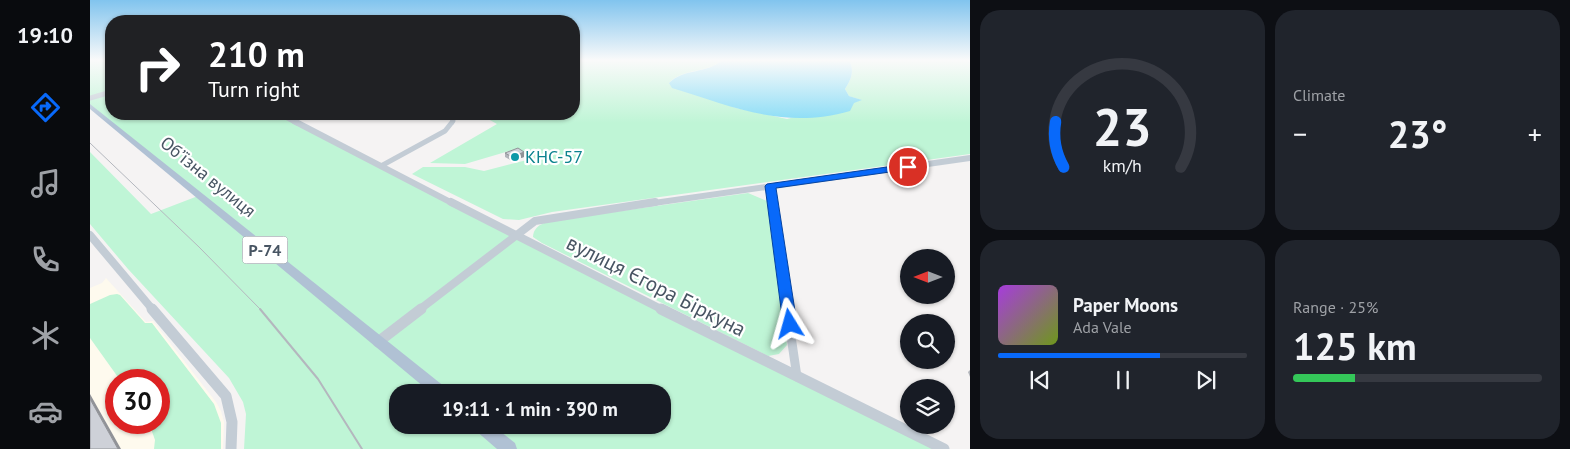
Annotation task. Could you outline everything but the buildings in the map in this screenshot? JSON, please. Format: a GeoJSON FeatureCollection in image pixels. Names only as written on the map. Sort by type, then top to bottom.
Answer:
{"type":"FeatureCollection","features":[{"type":"Feature","properties":{"kind":"main road","name":"Обʼїзна вулиця"},"geometry":{"type":"LineString","coordinates":[[90,106],[105,118]]}},
{"type":"Feature","properties":{"kind":"main road","name":"Обʼїзна вулиця"},"geometry":{"type":"LineString","coordinates":[[107,120],[430,384]]}},
{"type":"Feature","properties":{"kind":"main road"},"geometry":{"type":"LineString","coordinates":[[491,434],[509,449]]}},
{"type":"Feature","properties":{"kind":"street"},"geometry":{"type":"LineString","coordinates":[[90,98],[105,94]]}},
{"type":"Feature","properties":{"kind":"street","name":"вулиця Єгора Біркуна"},"geometry":{"type":"LineString","coordinates":[[292,120],[514,236],[797,378],[944,449]]}},
{"type":"Feature","properties":{"kind":"street"},"geometry":{"type":"LineString","coordinates":[[381,166],[446,131],[452,120]]}},
{"type":"Feature","properties":{"kind":"street"},"geometry":{"type":"LineString","coordinates":[[378,342],[535,221],[555,215],[970,158]]}},
{"type":"Feature","properties":{"kind":"street"},"geometry":{"type":"LineString","coordinates":[[770,186],[797,378]]}},
{"type":"Feature","properties":{"kind":"street"},"geometry":{"type":"LineString","coordinates":[[90,235],[226,396],[231,406],[233,419],[231,449]]}},
{"type":"Feature","properties":{"kind":"shaded area"},"geometry":{"type":"Polygon","coordinates":[[[106,278],[146,322],[153,321],[221,411],[224,422],[223,449],[90,449],[90,288],[102,283],[106,278]]]}},
{"type":"Feature","properties":{"kind":"green space"},"geometry":{"type":"Polygon","coordinates":[[[90,81],[105,81],[105,118],[90,106],[90,81]]]}},
{"type":"Feature","properties":{"kind":"green space"},"geometry":{"type":"Polygon","coordinates":[[[580,81],[671,81],[669,83],[736,108],[787,119],[861,100],[849,96],[845,89],[849,81],[970,81],[970,154],[552,212],[519,220],[503,219],[412,174],[423,167],[465,167],[484,171],[531,159],[516,149],[465,164],[430,163],[497,124],[490,120],[580,120],[580,81]]]}},
{"type":"Feature","properties":{"kind":"green space"},"geometry":{"type":"Polygon","coordinates":[[[107,120],[292,120],[900,427],[900,434],[914,434],[944,449],[244,449],[246,414],[243,402],[229,378],[128,269],[90,224],[90,152],[151,214],[198,196],[107,120]]]}},
{"type":"Feature","properties":{"kind":"green space"},"geometry":{"type":"Polygon","coordinates":[[[748,193],[767,201],[787,345],[779,354],[768,356],[533,237],[538,226],[553,221],[748,193]]]}},
{"type":"Feature","properties":{"kind":"green space"},"geometry":{"type":"Polygon","coordinates":[[[110,295],[120,295],[145,323],[152,323],[214,404],[221,423],[221,449],[154,449],[155,440],[153,434],[170,434],[170,369],[112,369],[90,338],[90,304],[110,295]]]}},
{"type":"Feature","properties":{"kind":"water"},"geometry":{"type":"Polygon","coordinates":[[[671,81],[849,81],[845,89],[849,96],[862,100],[854,103],[850,111],[803,118],[781,117],[738,109],[672,88],[669,83],[671,81]]]}},
{"type":"Feature","properties":{"kind":"tram line"},"geometry":{"type":"LineString","coordinates":[[90,143],[199,247],[261,310]]}},
{"type":"Feature","properties":{"kind":"tram line"},"geometry":{"type":"LineString","coordinates":[[260,309],[318,379],[362,449]]}},
{"type":"Feature","properties":{"kind":"place","name":"КНС-57"},"geometry":{"type":"Point","coordinates":[515,157]}},
{"type":"Feature","properties":{"kind":"route"},"geometry":{"type":"LineString","coordinates":[[790,324],[770,186],[908,167]]}}]}
